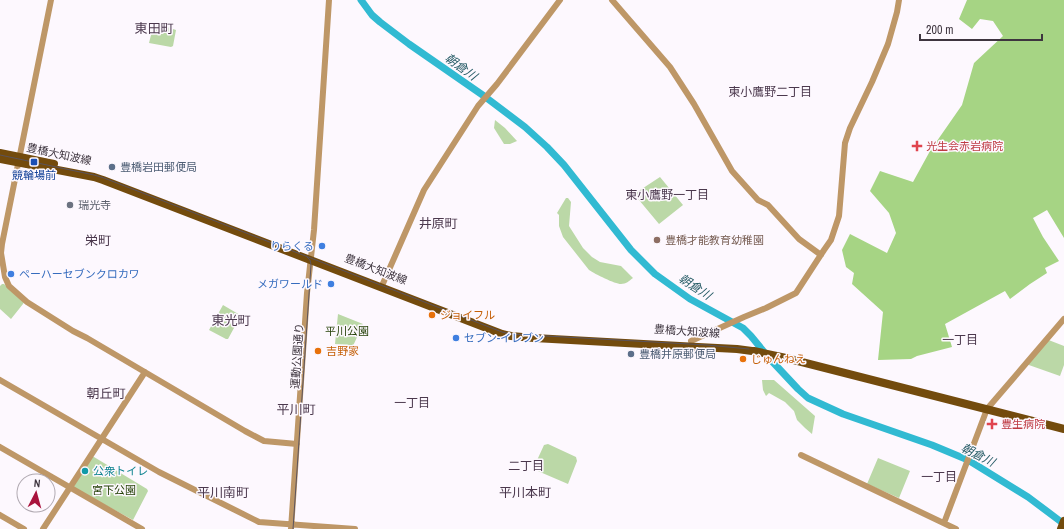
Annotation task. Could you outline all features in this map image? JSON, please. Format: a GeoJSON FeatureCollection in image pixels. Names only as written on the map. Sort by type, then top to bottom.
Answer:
{"type":"FeatureCollection","features":[{"type":"Feature","properties":{"kind":"main road","name":"豊橋大知波線"},"geometry":{"type":"LineString","coordinates":[[0,153],[20,160]]}},
{"type":"Feature","properties":{"kind":"main road","name":"豊橋大知波線"},"geometry":{"type":"LineString","coordinates":[[0,159],[20,160],[95,172],[500,334],[511,336],[698,346],[754,351],[1064,429]]}},
{"type":"Feature","properties":{"kind":"main road","name":"豊橋大知波線"},"geometry":{"type":"LineString","coordinates":[[382,286],[511,331],[691,341],[747,347],[752,348],[754,351]]}},
{"type":"Feature","properties":{"kind":"main road"},"geometry":{"type":"LineString","coordinates":[[1061,529],[1064,521]]}},
{"type":"Feature","properties":{"kind":"street"},"geometry":{"type":"LineString","coordinates":[[51,0],[20,160],[0,253],[5,277],[9,286],[27,302],[73,331],[245,431],[264,441],[297,444]]}},
{"type":"Feature","properties":{"kind":"street","name":"運動公園通り"},"geometry":{"type":"LineString","coordinates":[[293,527],[329,0]]}},
{"type":"Feature","properties":{"kind":"street"},"geometry":{"type":"LineString","coordinates":[[382,286],[424,190],[479,105],[560,0]]}},
{"type":"Feature","properties":{"kind":"street"},"geometry":{"type":"LineString","coordinates":[[612,0],[670,67],[694,104],[732,171],[758,200],[768,205],[799,239],[821,255]]}},
{"type":"Feature","properties":{"kind":"street"},"geometry":{"type":"LineString","coordinates":[[691,341],[796,293],[831,240],[839,216],[846,143],[850,128],[888,44],[899,0]]}},
{"type":"Feature","properties":{"kind":"street","name":"運動公園通り"},"geometry":{"type":"LineString","coordinates":[[293,527],[303,350],[312,259]]}},
{"type":"Feature","properties":{"kind":"street"},"geometry":{"type":"LineString","coordinates":[[944,523],[987,409],[1064,319]]}},
{"type":"Feature","properties":{"kind":"street"},"geometry":{"type":"LineString","coordinates":[[43,529],[144,372]]}},
{"type":"Feature","properties":{"kind":"street"},"geometry":{"type":"LineString","coordinates":[[0,380],[159,472],[259,522],[293,527],[355,529]]}},
{"type":"Feature","properties":{"kind":"street"},"geometry":{"type":"LineString","coordinates":[[0,448],[142,529]]}},
{"type":"Feature","properties":{"kind":"street"},"geometry":{"type":"LineString","coordinates":[[802,455],[956,529]]}},
{"type":"Feature","properties":{"kind":"street"},"geometry":{"type":"LineString","coordinates":[[0,515],[24,529]]}},
{"type":"Feature","properties":{"kind":"green space"},"geometry":{"type":"Polygon","coordinates":[[[967,0],[1064,0],[1064,238],[1047,210],[1033,218],[1043,237],[1059,261],[1045,268],[1047,273],[1010,299],[1005,291],[945,324],[952,347],[911,359],[878,360],[883,312],[852,284],[854,273],[846,267],[842,250],[850,234],[887,253],[896,233],[889,213],[870,191],[880,171],[913,182],[930,151],[962,105],[974,63],[1003,36],[993,21],[980,19],[972,29],[959,19],[967,0]]]}},
{"type":"Feature","properties":{"kind":"green space"},"geometry":{"type":"Polygon","coordinates":[[[154,23],[176,30],[173,46],[171,47],[149,43],[154,23]]]}},
{"type":"Feature","properties":{"kind":"green space"},"geometry":{"type":"Polygon","coordinates":[[[495,120],[517,141],[510,144],[504,144],[494,128],[495,120]]]}},
{"type":"Feature","properties":{"kind":"green space"},"geometry":{"type":"Polygon","coordinates":[[[660,177],[683,205],[659,224],[634,194],[660,177]]]}},
{"type":"Feature","properties":{"kind":"green space"},"geometry":{"type":"Polygon","coordinates":[[[566,198],[568,198],[571,202],[569,226],[583,248],[592,257],[600,262],[621,266],[633,278],[627,282],[618,284],[589,270],[563,237],[559,226],[559,215],[557,213],[566,198]]]}},
{"type":"Feature","properties":{"kind":"green space"},"geometry":{"type":"Polygon","coordinates":[[[4,284],[24,302],[11,319],[0,309],[0,286],[4,284]]]}},
{"type":"Feature","properties":{"kind":"green space"},"geometry":{"type":"Polygon","coordinates":[[[223,305],[240,315],[228,339],[209,330],[223,305]]]}},
{"type":"Feature","properties":{"kind":"green space","name":"平川公園"},"geometry":{"type":"Polygon","coordinates":[[[338,314],[363,324],[353,346],[335,344],[338,314]]]}},
{"type":"Feature","properties":{"kind":"green space"},"geometry":{"type":"Polygon","coordinates":[[[1046,339],[1064,346],[1064,365],[1060,376],[1026,364],[1046,339]]]}},
{"type":"Feature","properties":{"kind":"green space"},"geometry":{"type":"Polygon","coordinates":[[[762,380],[774,380],[815,416],[812,434],[797,420],[794,411],[785,402],[769,393],[766,396],[763,390],[762,380]]]}},
{"type":"Feature","properties":{"kind":"green space"},"geometry":{"type":"Polygon","coordinates":[[[548,444],[576,457],[577,461],[568,484],[533,469],[544,445],[548,444]]]}},
{"type":"Feature","properties":{"kind":"green space","name":"宮下公園"},"geometry":{"type":"Polygon","coordinates":[[[92,457],[147,489],[148,491],[133,520],[74,488],[92,457]]]}},
{"type":"Feature","properties":{"kind":"green space"},"geometry":{"type":"Polygon","coordinates":[[[878,458],[910,471],[899,498],[867,484],[878,458]]]}},
{"type":"Feature","properties":{"kind":"waterway","name":"朝倉川"},"geometry":{"type":"LineString","coordinates":[[361,0],[372,15],[380,22],[525,127],[564,165],[631,250],[655,274],[690,299],[743,328],[769,358],[808,398],[843,414],[932,445],[968,460],[1028,497],[1064,524]]}},
{"type":"Feature","properties":{"kind":"tram line"},"geometry":{"type":"LineString","coordinates":[[0,155],[104,178],[502,332],[511,334],[707,345],[749,349]]}},
{"type":"Feature","properties":{"kind":"tram line"},"geometry":{"type":"LineString","coordinates":[[293,529],[311,265],[310,260],[307,257]]}},
{"type":"Feature","properties":{"kind":"place","name":"光生会赤岩病院"},"geometry":{"type":"Point","coordinates":[917,146]}},
{"type":"Feature","properties":{"kind":"place","name":"競輪場前"},"geometry":{"type":"Point","coordinates":[34,162]}},
{"type":"Feature","properties":{"kind":"place","name":"豊橋岩田郵便局"},"geometry":{"type":"Point","coordinates":[112,167]}},
{"type":"Feature","properties":{"kind":"place","name":"瑞光寺"},"geometry":{"type":"Point","coordinates":[70,205]}},
{"type":"Feature","properties":{"kind":"place","name":"豊橋才能教育幼稚園"},"geometry":{"type":"Point","coordinates":[657,240]}},
{"type":"Feature","properties":{"kind":"place","name":"りらくる"},"geometry":{"type":"Point","coordinates":[322,246]}},
{"type":"Feature","properties":{"kind":"place","name":"ペーハーセブンクロカワ"},"geometry":{"type":"Point","coordinates":[11,274]}},
{"type":"Feature","properties":{"kind":"place","name":"メガワールド"},"geometry":{"type":"Point","coordinates":[331,284]}},
{"type":"Feature","properties":{"kind":"place","name":"ジョイフル"},"geometry":{"type":"Point","coordinates":[432,315]}},
{"type":"Feature","properties":{"kind":"place","name":"セブン-イレブン"},"geometry":{"type":"Point","coordinates":[456,338]}},
{"type":"Feature","properties":{"kind":"place","name":"吉野家"},"geometry":{"type":"Point","coordinates":[318,351]}},
{"type":"Feature","properties":{"kind":"place","name":"豊橋井原郵便局"},"geometry":{"type":"Point","coordinates":[631,354]}},
{"type":"Feature","properties":{"kind":"place","name":"じゅんねえ"},"geometry":{"type":"Point","coordinates":[743,359]}},
{"type":"Feature","properties":{"kind":"place","name":"豊生病院"},"geometry":{"type":"Point","coordinates":[992,424]}},
{"type":"Feature","properties":{"kind":"place","name":"公衆トイレ"},"geometry":{"type":"Point","coordinates":[85,471]}},
{"type":"Feature","properties":{"kind":"district","name":"東田町"},"geometry":{"type":"Point","coordinates":[154,28]}},
{"type":"Feature","properties":{"kind":"district","name":"東小鷹野二丁目"},"geometry":{"type":"Point","coordinates":[770,92]}},
{"type":"Feature","properties":{"kind":"district","name":"東小鷹野一丁目"},"geometry":{"type":"Point","coordinates":[667,195]}},
{"type":"Feature","properties":{"kind":"district","name":"井原町"},"geometry":{"type":"Point","coordinates":[438,223]}},
{"type":"Feature","properties":{"kind":"district","name":"栄町"},"geometry":{"type":"Point","coordinates":[98,240]}},
{"type":"Feature","properties":{"kind":"district","name":"東光町"},"geometry":{"type":"Point","coordinates":[231,320]}},
{"type":"Feature","properties":{"kind":"district","name":"一丁目"},"geometry":{"type":"Point","coordinates":[960,340]}},
{"type":"Feature","properties":{"kind":"district","name":"朝丘町"},"geometry":{"type":"Point","coordinates":[106,393]}},
{"type":"Feature","properties":{"kind":"district","name":"一丁目"},"geometry":{"type":"Point","coordinates":[412,403]}},
{"type":"Feature","properties":{"kind":"district","name":"平川町"},"geometry":{"type":"Point","coordinates":[296,409]}},
{"type":"Feature","properties":{"kind":"district","name":"二丁目"},"geometry":{"type":"Point","coordinates":[526,466]}},
{"type":"Feature","properties":{"kind":"district","name":"一丁目"},"geometry":{"type":"Point","coordinates":[939,477]}},
{"type":"Feature","properties":{"kind":"district","name":"平川南町"},"geometry":{"type":"Point","coordinates":[223,492]}},
{"type":"Feature","properties":{"kind":"district","name":"平川本町"},"geometry":{"type":"Point","coordinates":[525,492]}}]}
